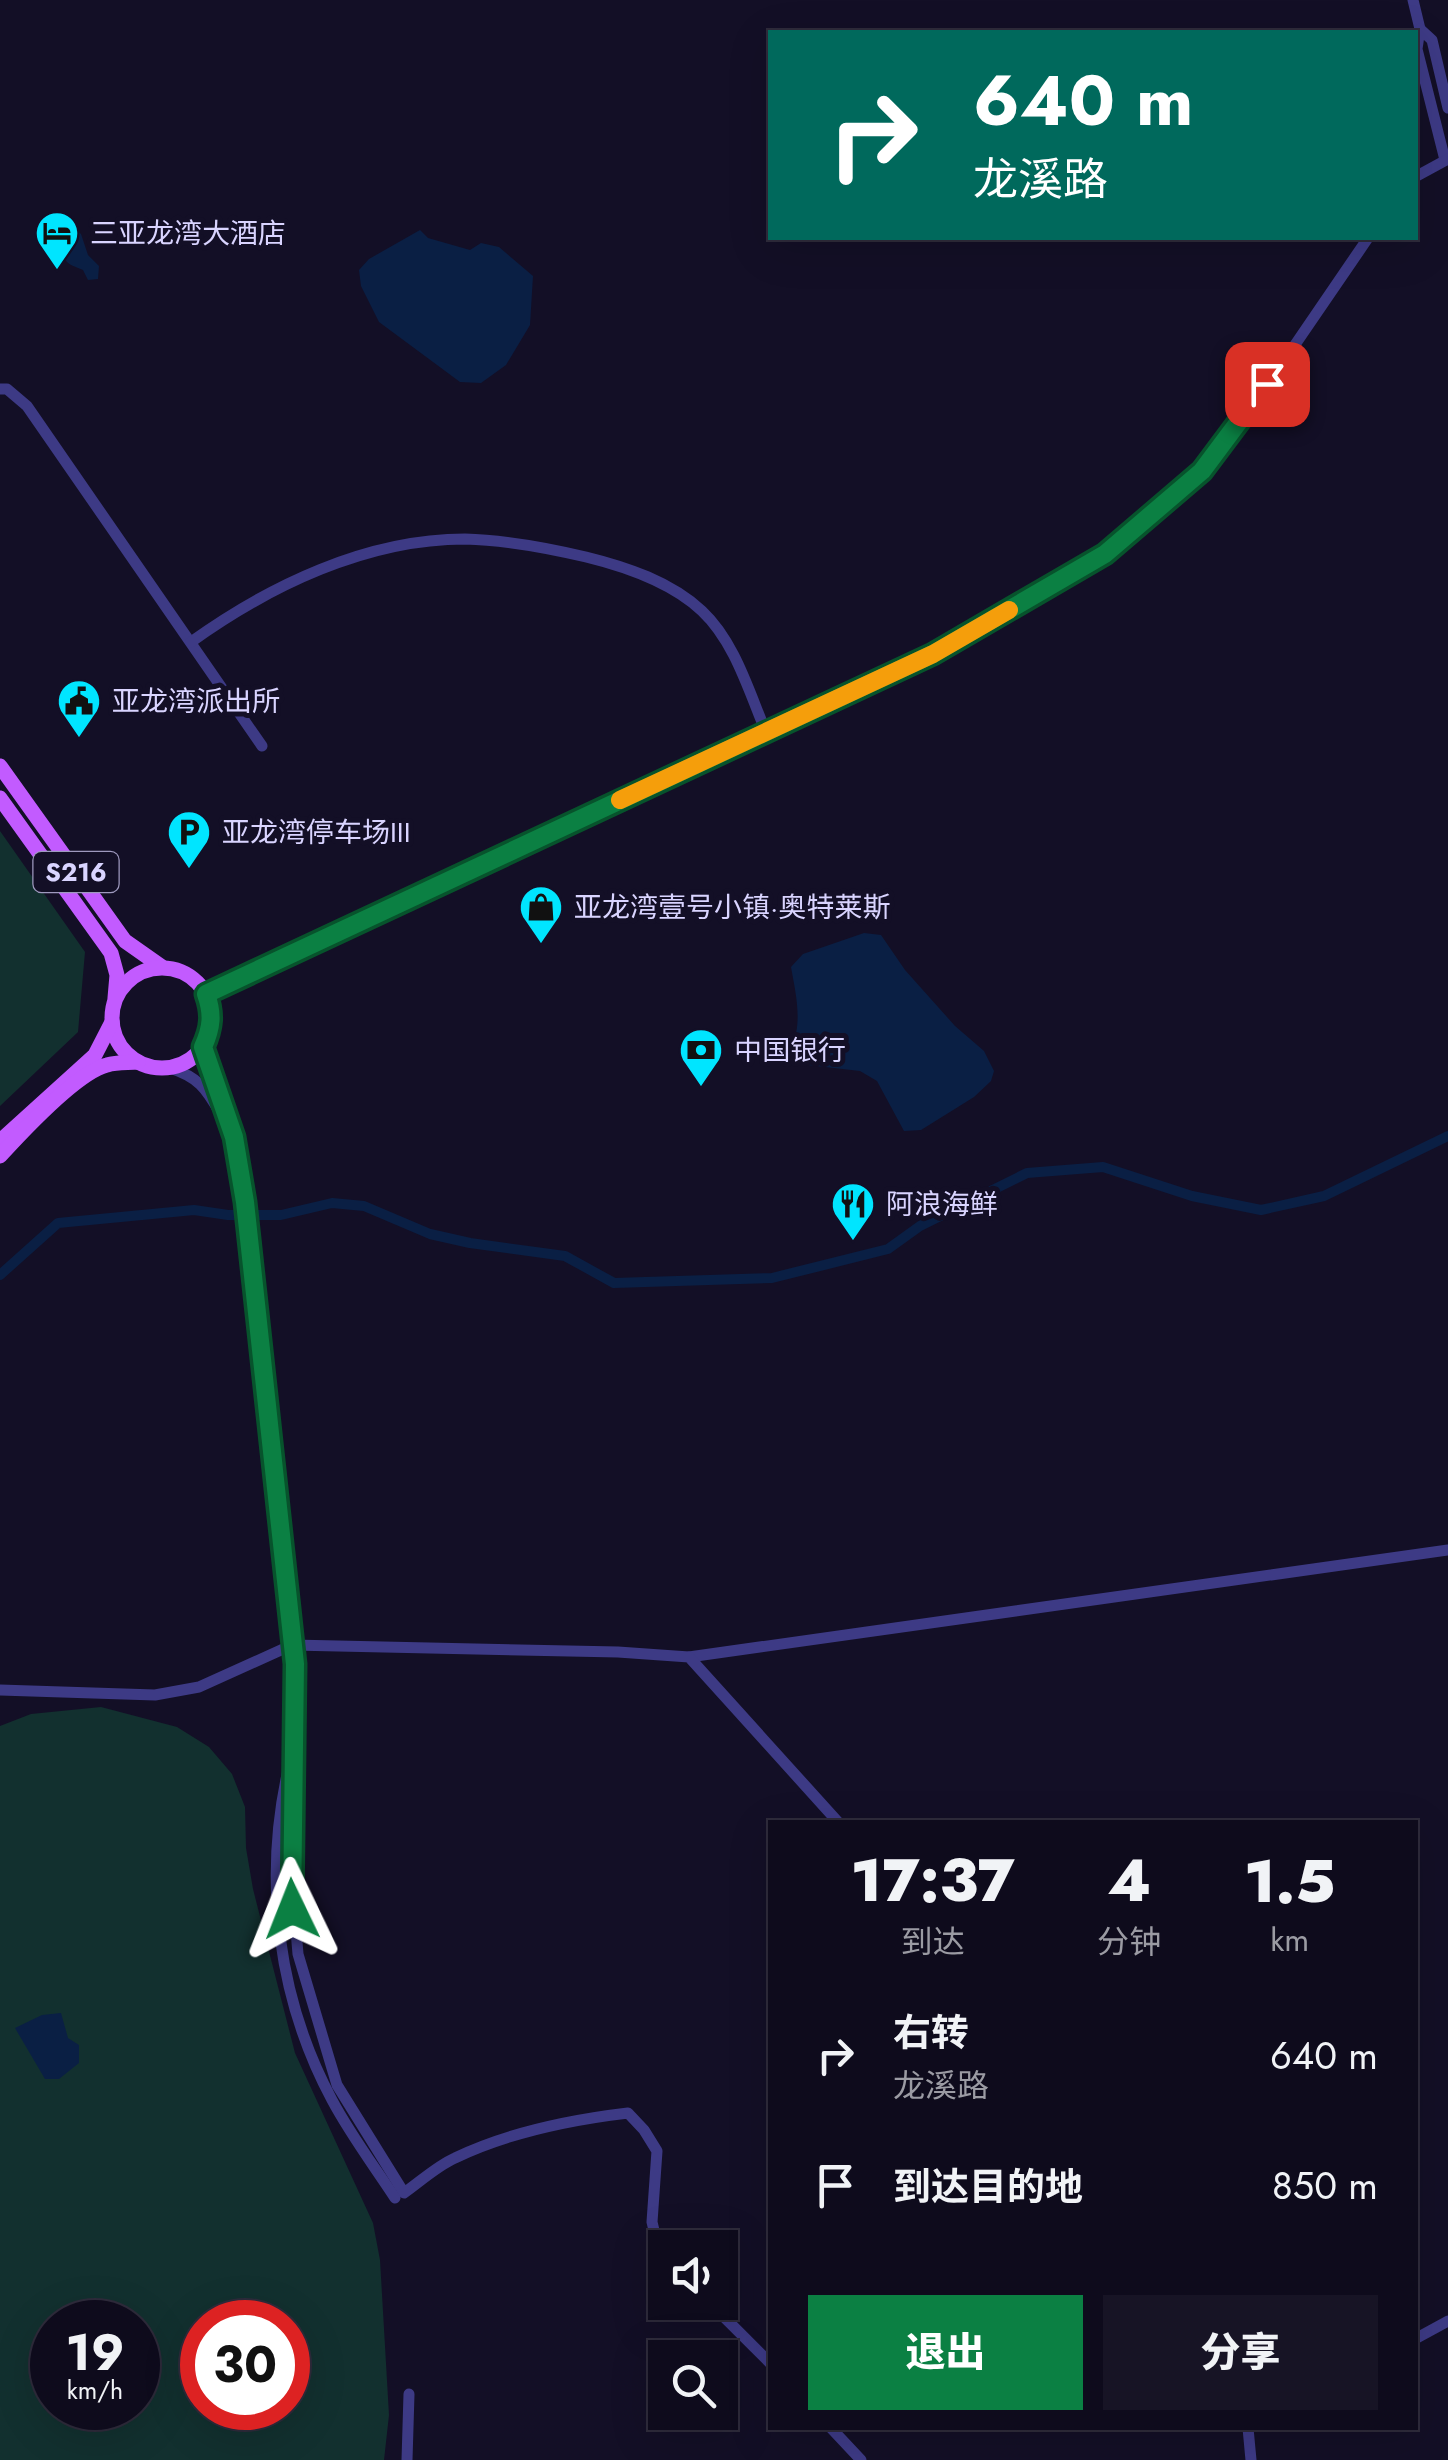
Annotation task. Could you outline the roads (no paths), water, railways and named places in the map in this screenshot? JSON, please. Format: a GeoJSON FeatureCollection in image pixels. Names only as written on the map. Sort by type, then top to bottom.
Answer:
{"type":"FeatureCollection","features":[{"type":"Feature","properties":{"kind":"main road","name":"S216"},"geometry":{"type":"LineString","coordinates":[[0,766],[125,941],[162,967],[180,970],[206,994]]}},
{"type":"Feature","properties":{"kind":"main road","name":"S216"},"geometry":{"type":"LineString","coordinates":[[0,798],[111,954],[117,976],[112,1022],[94,1054],[0,1141]]}},
{"type":"Feature","properties":{"kind":"main road"},"geometry":{"type":"LineString","coordinates":[[115,1001],[125,983],[142,972],[162,967]]}},
{"type":"Feature","properties":{"kind":"main road"},"geometry":{"type":"LineString","coordinates":[[0,1156],[47,1109],[88,1075],[109,1064],[138,1062],[170,1068],[189,1061],[203,1047],[211,1030],[212,1011],[206,994]]}},
{"type":"Feature","properties":{"kind":"main road"},"geometry":{"type":"LineString","coordinates":[[112,1022],[120,1045],[138,1062]]}},
{"type":"Feature","properties":{"kind":"street"},"geometry":{"type":"LineString","coordinates":[[1413,1],[1420,30],[1418,49],[1446,160],[1418,175]]}},
{"type":"Feature","properties":{"kind":"street"},"geometry":{"type":"LineString","coordinates":[[1420,30],[1432,40],[1448,108]]}},
{"type":"Feature","properties":{"kind":"street"},"geometry":{"type":"LineString","coordinates":[[206,994],[933,654],[1105,554],[1202,471],[1367,240]]}},
{"type":"Feature","properties":{"kind":"street"},"geometry":{"type":"LineString","coordinates":[[0,390],[7,389],[27,406],[262,746]]}},
{"type":"Feature","properties":{"kind":"street"},"geometry":{"type":"LineString","coordinates":[[191,642],[229,615],[298,579],[355,557],[465,539],[568,553],[620,565],[665,584],[703,612],[731,649],[766,732]]}},
{"type":"Feature","properties":{"kind":"street"},"geometry":{"type":"LineString","coordinates":[[203,1047],[234,1137],[245,1202],[292,1646],[295,1736],[282,1798],[275,1875],[279,1935],[288,1986],[330,2097],[399,2196],[452,2159],[504,2138],[588,2118],[628,2113],[658,2151],[654,2230]]}},
{"type":"Feature","properties":{"kind":"street"},"geometry":{"type":"LineString","coordinates":[[170,1068],[205,1085],[234,1137]]}},
{"type":"Feature","properties":{"kind":"street"},"geometry":{"type":"LineString","coordinates":[[0,1690],[155,1694],[199,1687],[292,1646],[689,1656],[1448,1550]]}},
{"type":"Feature","properties":{"kind":"street"},"geometry":{"type":"LineString","coordinates":[[689,1656],[836,1820]]}},
{"type":"Feature","properties":{"kind":"street"},"geometry":{"type":"LineString","coordinates":[[727,2320],[768,2362]]}},
{"type":"Feature","properties":{"kind":"street"},"geometry":{"type":"LineString","coordinates":[[1418,2337],[1448,2321]]}},
{"type":"Feature","properties":{"kind":"street"},"geometry":{"type":"LineString","coordinates":[[407,2460],[409,2394]]}},
{"type":"Feature","properties":{"kind":"street"},"geometry":{"type":"LineString","coordinates":[[832,2430],[861,2460]]}},
{"type":"Feature","properties":{"kind":"street"},"geometry":{"type":"LineString","coordinates":[[1250,2430],[1251,2460]]}},
{"type":"Feature","properties":{"kind":"water"},"geometry":{"type":"Polygon","coordinates":[[[58,214],[81,234],[88,255],[99,266],[98,279],[88,280],[83,270],[69,264],[62,241],[46,231],[44,225],[58,214]]]}},
{"type":"Feature","properties":{"kind":"water"},"geometry":{"type":"Polygon","coordinates":[[[420,230],[428,238],[470,250],[481,243],[499,247],[533,276],[530,325],[506,365],[481,383],[460,382],[379,322],[361,286],[359,270],[369,259],[420,230]]]}},
{"type":"Feature","properties":{"kind":"water"},"geometry":{"type":"Polygon","coordinates":[[[864,933],[881,935],[905,970],[955,1026],[984,1051],[994,1071],[991,1081],[974,1097],[921,1130],[904,1131],[877,1081],[860,1071],[799,1064],[791,1050],[798,1019],[791,967],[803,954],[864,933]]]}},
{"type":"Feature","properties":{"kind":"water"},"geometry":{"type":"Polygon","coordinates":[[[61,2013],[68,2038],[79,2045],[79,2063],[59,2079],[45,2079],[15,2028],[42,2015],[61,2013]]]}},
{"type":"Feature","properties":{"kind":"waterway"},"geometry":{"type":"LineString","coordinates":[[0,1275],[58,1223],[194,1210],[228,1215],[281,1215],[332,1203],[364,1206],[430,1234],[565,1256],[614,1283],[772,1278],[888,1249],[920,1226],[1027,1173],[1103,1167],[1192,1196],[1261,1210],[1324,1196],[1448,1136]]}},
{"type":"Feature","properties":{"kind":"place","name":"三亚龙湾大酒店"},"geometry":{"type":"Point","coordinates":[57,271]}},
{"type":"Feature","properties":{"kind":"place","name":"亚龙湾派出所"},"geometry":{"type":"Point","coordinates":[79,739]}},
{"type":"Feature","properties":{"kind":"place","name":"亚龙湾停车场III"},"geometry":{"type":"Point","coordinates":[189,870]}},
{"type":"Feature","properties":{"kind":"place","name":"亚龙湾壹号小镇·奥特莱斯"},"geometry":{"type":"Point","coordinates":[541,945]}},
{"type":"Feature","properties":{"kind":"place","name":"中国银行"},"geometry":{"type":"Point","coordinates":[701,1088]}},
{"type":"Feature","properties":{"kind":"place","name":"阿浪海鲜"},"geometry":{"type":"Point","coordinates":[853,1242]}}]}
